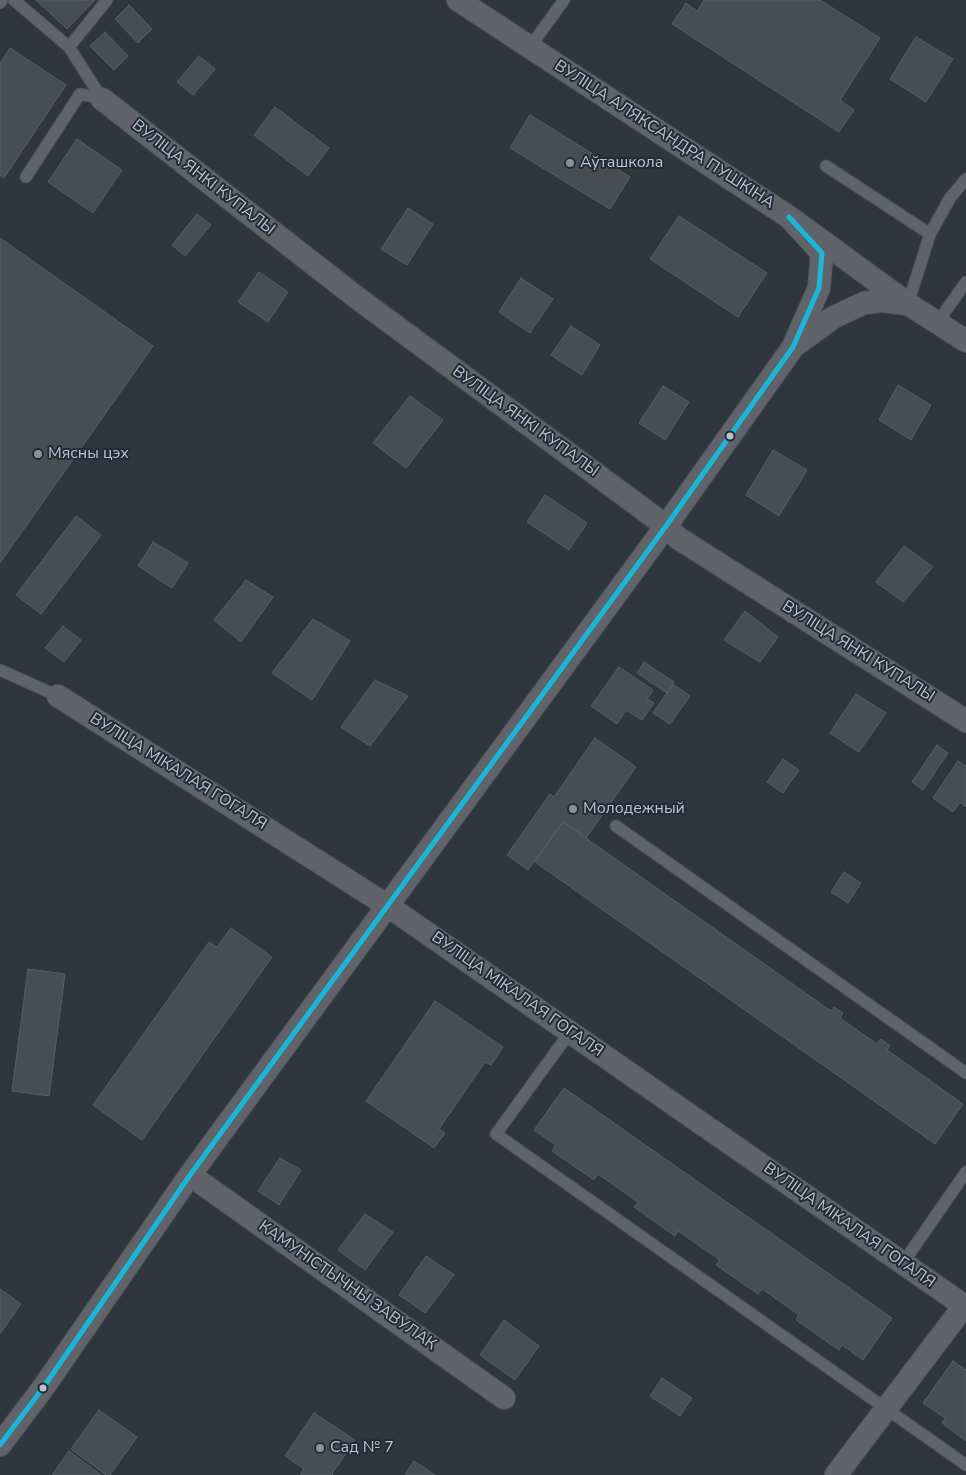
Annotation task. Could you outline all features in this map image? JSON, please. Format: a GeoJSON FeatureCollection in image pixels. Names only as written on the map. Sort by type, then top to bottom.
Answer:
{"type":"FeatureCollection","features":[{"type":"Feature","properties":{"kind":"street","name":"ВУЛІЦА АЛЯКСАНДРА ПУШКІНА"},"geometry":{"type":"LineString","coordinates":[[458,0],[789,217],[908,304],[966,341]]}},
{"type":"Feature","properties":{"kind":"street","name":"ВУЛІЦА ЯНКІ КУПАЛЫ"},"geometry":{"type":"LineString","coordinates":[[102,99],[356,297],[666,526],[678,538],[966,721]]}},
{"type":"Feature","properties":{"kind":"street"},"geometry":{"type":"LineString","coordinates":[[0,1445],[43,1388],[190,1175],[666,526],[793,347],[819,288],[822,253],[789,217]]}},
{"type":"Feature","properties":{"kind":"street"},"geometry":{"type":"LineString","coordinates":[[793,347],[834,317],[864,303],[882,301],[908,304]]}},
{"type":"Feature","properties":{"kind":"street","name":"ВУЛІЦА МІКАЛАЯ ГОГАЛЯ"},"geometry":{"type":"LineString","coordinates":[[58,696],[388,906],[965,1306]]}},
{"type":"Feature","properties":{"kind":"street","name":"КАМУНІСТЫЧНЫ ЗАВУЛАК"},"geometry":{"type":"LineString","coordinates":[[190,1175],[504,1398]]}},
{"type":"Feature","properties":{"kind":"street"},"geometry":{"type":"LineString","coordinates":[[836,1475],[965,1306]]}},
{"type":"Feature","properties":{"kind":"lane"},"geometry":{"type":"LineString","coordinates":[[14,0],[69,47],[102,99]]}},
{"type":"Feature","properties":{"kind":"lane"},"geometry":{"type":"LineString","coordinates":[[69,47],[107,0]]}},
{"type":"Feature","properties":{"kind":"lane"},"geometry":{"type":"LineString","coordinates":[[530,47],[564,0]]}},
{"type":"Feature","properties":{"kind":"lane"},"geometry":{"type":"LineString","coordinates":[[26,177],[80,94],[102,99]]}},
{"type":"Feature","properties":{"kind":"lane"},"geometry":{"type":"LineString","coordinates":[[826,166],[930,234]]}},
{"type":"Feature","properties":{"kind":"lane"},"geometry":{"type":"LineString","coordinates":[[908,304],[930,234],[950,198],[966,179]]}},
{"type":"Feature","properties":{"kind":"lane"},"geometry":{"type":"LineString","coordinates":[[937,323],[966,282]]}},
{"type":"Feature","properties":{"kind":"lane"},"geometry":{"type":"LineString","coordinates":[[0,670],[58,696]]}},
{"type":"Feature","properties":{"kind":"lane"},"geometry":{"type":"LineString","coordinates":[[616,826],[966,1072]]}},
{"type":"Feature","properties":{"kind":"lane"},"geometry":{"type":"LineString","coordinates":[[570,1032],[496,1134],[966,1465]]}},
{"type":"Feature","properties":{"kind":"lane"},"geometry":{"type":"LineString","coordinates":[[903,1263],[966,1172]]}},
{"type":"Feature","properties":{"kind":"building"},"geometry":{"type":"Polygon","coordinates":[[[36,0],[95,0],[67,29],[36,0]]]}},
{"type":"Feature","properties":{"kind":"building"},"geometry":{"type":"Polygon","coordinates":[[[704,0],[820,0],[880,38],[840,100],[854,110],[839,132],[672,24],[686,3],[697,11],[704,0]]]}},
{"type":"Feature","properties":{"kind":"building"},"geometry":{"type":"Polygon","coordinates":[[[129,5],[152,29],[138,43],[115,19],[129,5]]]}},
{"type":"Feature","properties":{"kind":"building"},"geometry":{"type":"Polygon","coordinates":[[[105,32],[128,56],[114,70],[90,46],[105,32]]]}},
{"type":"Feature","properties":{"kind":"building"},"geometry":{"type":"Polygon","coordinates":[[[916,37],[953,59],[926,102],[890,79],[916,37]]]}},
{"type":"Feature","properties":{"kind":"building"},"geometry":{"type":"Polygon","coordinates":[[[10,48],[66,85],[4,178],[0,175],[0,63],[10,48]]]}},
{"type":"Feature","properties":{"kind":"building"},"geometry":{"type":"Polygon","coordinates":[[[199,56],[215,69],[193,95],[177,82],[199,56]]]}},
{"type":"Feature","properties":{"kind":"building"},"geometry":{"type":"Polygon","coordinates":[[[275,107],[329,148],[308,176],[254,135],[275,107]]]}},
{"type":"Feature","properties":{"kind":"building","name":"Аўташкола"},"geometry":{"type":"Polygon","coordinates":[[[530,115],[630,177],[610,209],[510,148],[530,115]]]}},
{"type":"Feature","properties":{"kind":"building"},"geometry":{"type":"Polygon","coordinates":[[[77,139],[122,170],[93,213],[48,182],[77,139]]]}},
{"type":"Feature","properties":{"kind":"building"},"geometry":{"type":"Polygon","coordinates":[[[408,208],[433,224],[407,265],[381,249],[408,208]]]}},
{"type":"Feature","properties":{"kind":"building"},"geometry":{"type":"Polygon","coordinates":[[[197,214],[211,225],[185,256],[172,245],[197,214]]]}},
{"type":"Feature","properties":{"kind":"building"},"geometry":{"type":"Polygon","coordinates":[[[679,216],[767,273],[738,317],[650,259],[679,216]]]}},
{"type":"Feature","properties":{"kind":"building","name":"Мясны цэх"},"geometry":{"type":"Polygon","coordinates":[[[0,238],[153,346],[0,563],[0,238]]]}},
{"type":"Feature","properties":{"kind":"building"},"geometry":{"type":"Polygon","coordinates":[[[259,272],[288,292],[268,322],[238,302],[259,272]]]}},
{"type":"Feature","properties":{"kind":"building"},"geometry":{"type":"Polygon","coordinates":[[[521,278],[553,299],[530,333],[499,312],[521,278]]]}},
{"type":"Feature","properties":{"kind":"building"},"geometry":{"type":"Polygon","coordinates":[[[571,326],[600,345],[582,375],[551,355],[571,326]]]}},
{"type":"Feature","properties":{"kind":"building"},"geometry":{"type":"Polygon","coordinates":[[[898,385],[931,405],[911,440],[879,420],[898,385]]]}},
{"type":"Feature","properties":{"kind":"building"},"geometry":{"type":"Polygon","coordinates":[[[663,386],[689,402],[665,440],[639,423],[663,386]]]}},
{"type":"Feature","properties":{"kind":"building"},"geometry":{"type":"Polygon","coordinates":[[[410,396],[443,420],[406,468],[373,443],[410,396]]]}},
{"type":"Feature","properties":{"kind":"building"},"geometry":{"type":"Polygon","coordinates":[[[773,450],[807,470],[779,516],[746,495],[773,450]]]}},
{"type":"Feature","properties":{"kind":"building"},"geometry":{"type":"Polygon","coordinates":[[[545,495],[587,523],[569,550],[527,522],[545,495]]]}},
{"type":"Feature","properties":{"kind":"building"},"geometry":{"type":"Polygon","coordinates":[[[76,516],[101,535],[41,614],[16,595],[76,516]]]}},
{"type":"Feature","properties":{"kind":"building"},"geometry":{"type":"Polygon","coordinates":[[[153,542],[188,563],[172,588],[138,566],[153,542]]]}},
{"type":"Feature","properties":{"kind":"building"},"geometry":{"type":"Polygon","coordinates":[[[904,546],[933,567],[903,602],[876,582],[904,546]]]}},
{"type":"Feature","properties":{"kind":"building"},"geometry":{"type":"Polygon","coordinates":[[[246,580],[273,597],[241,642],[214,620],[246,580]]]}},
{"type":"Feature","properties":{"kind":"building"},"geometry":{"type":"Polygon","coordinates":[[[745,611],[778,637],[760,662],[724,640],[745,611]]]}},
{"type":"Feature","properties":{"kind":"building"},"geometry":{"type":"Polygon","coordinates":[[[313,619],[350,641],[312,700],[272,673],[313,619]]]}},
{"type":"Feature","properties":{"kind":"building"},"geometry":{"type":"Polygon","coordinates":[[[63,626],[81,640],[64,662],[45,648],[63,626]]]}},
{"type":"Feature","properties":{"kind":"building"},"geometry":{"type":"Polygon","coordinates":[[[644,662],[674,682],[667,693],[637,673],[644,662]]]}},
{"type":"Feature","properties":{"kind":"building"},"geometry":{"type":"Polygon","coordinates":[[[619,667],[653,690],[647,699],[654,703],[642,720],[626,710],[617,724],[591,706],[619,667]]]}},
{"type":"Feature","properties":{"kind":"building"},"geometry":{"type":"Polygon","coordinates":[[[375,680],[408,696],[370,746],[341,727],[375,680]]]}},
{"type":"Feature","properties":{"kind":"building"},"geometry":{"type":"Polygon","coordinates":[[[673,684],[690,696],[670,724],[653,713],[673,684]]]}},
{"type":"Feature","properties":{"kind":"building"},"geometry":{"type":"Polygon","coordinates":[[[856,694],[886,713],[859,752],[830,733],[856,694]]]}},
{"type":"Feature","properties":{"kind":"building","name":"Молодежный"},"geometry":{"type":"Polygon","coordinates":[[[595,738],[636,767],[586,838],[563,821],[528,870],[507,855],[550,794],[554,797],[595,738]]]}},
{"type":"Feature","properties":{"kind":"building"},"geometry":{"type":"Polygon","coordinates":[[[937,745],[948,753],[923,790],[912,782],[937,745]]]}},
{"type":"Feature","properties":{"kind":"building"},"geometry":{"type":"Polygon","coordinates":[[[783,759],[799,770],[783,793],[767,782],[783,759]]]}},
{"type":"Feature","properties":{"kind":"building"},"geometry":{"type":"Polygon","coordinates":[[[958,761],[966,766],[966,807],[960,802],[953,812],[933,798],[958,761]]]}},
{"type":"Feature","properties":{"kind":"building"},"geometry":{"type":"Polygon","coordinates":[[[563,822],[831,1011],[834,1007],[843,1013],[840,1018],[877,1044],[881,1039],[890,1046],[887,1050],[963,1104],[935,1144],[535,862],[563,822]]]}},
{"type":"Feature","properties":{"kind":"building"},"geometry":{"type":"Polygon","coordinates":[[[844,872],[861,883],[848,903],[831,892],[844,872]]]}},
{"type":"Feature","properties":{"kind":"building"},"geometry":{"type":"Polygon","coordinates":[[[231,928],[272,957],[142,1140],[93,1105],[209,942],[217,947],[231,928]]]}},
{"type":"Feature","properties":{"kind":"building"},"geometry":{"type":"Polygon","coordinates":[[[28,969],[65,974],[49,1096],[12,1091],[28,969]]]}},
{"type":"Feature","properties":{"kind":"building"},"geometry":{"type":"Polygon","coordinates":[[[435,1001],[503,1047],[491,1065],[485,1062],[439,1129],[445,1133],[434,1148],[366,1101],[435,1001]]]}},
{"type":"Feature","properties":{"kind":"building"},"geometry":{"type":"Polygon","coordinates":[[[564,1088],[892,1318],[863,1360],[842,1345],[839,1350],[796,1320],[799,1315],[762,1289],[758,1294],[716,1265],[720,1260],[678,1231],[675,1236],[634,1207],[638,1202],[598,1174],[594,1180],[552,1151],[556,1145],[534,1130],[564,1088]]]}},
{"type":"Feature","properties":{"kind":"building"},"geometry":{"type":"Polygon","coordinates":[[[280,1158],[301,1170],[279,1205],[258,1191],[280,1158]]]}},
{"type":"Feature","properties":{"kind":"building"},"geometry":{"type":"Polygon","coordinates":[[[365,1214],[393,1232],[365,1270],[338,1250],[365,1214]]]}},
{"type":"Feature","properties":{"kind":"building"},"geometry":{"type":"Polygon","coordinates":[[[426,1256],[454,1275],[425,1313],[399,1295],[426,1256]]]}},
{"type":"Feature","properties":{"kind":"building"},"geometry":{"type":"Polygon","coordinates":[[[0,1289],[21,1304],[0,1334],[0,1289]]]}},
{"type":"Feature","properties":{"kind":"building"},"geometry":{"type":"Polygon","coordinates":[[[504,1320],[539,1346],[515,1380],[480,1355],[504,1320]]]}},
{"type":"Feature","properties":{"kind":"building"},"geometry":{"type":"Polygon","coordinates":[[[953,1361],[966,1370],[966,1441],[942,1423],[945,1418],[923,1403],[953,1361]]]}},
{"type":"Feature","properties":{"kind":"building"},"geometry":{"type":"Polygon","coordinates":[[[662,1378],[692,1398],[680,1416],[650,1396],[662,1378]]]}},
{"type":"Feature","properties":{"kind":"building"},"geometry":{"type":"Polygon","coordinates":[[[99,1410],[137,1437],[110,1475],[106,1475],[71,1449],[99,1410]]]}},
{"type":"Feature","properties":{"kind":"building","name":"Сад № 7"},"geometry":{"type":"Polygon","coordinates":[[[314,1413],[355,1440],[333,1475],[300,1475],[304,1469],[285,1456],[314,1413]]]}},
{"type":"Feature","properties":{"kind":"building"},"geometry":{"type":"Polygon","coordinates":[[[69,1451],[101,1475],[52,1475],[69,1451]]]}},
{"type":"Feature","properties":{"kind":"building","name":"Сад № 7"},"geometry":{"type":"Polygon","coordinates":[[[414,1461],[435,1475],[405,1475],[414,1461]]]}},
{"type":"Feature","properties":{"kind":"transit line"},"geometry":{"type":"LineString","coordinates":[[0,1445],[43,1388],[190,1175],[666,526],[793,347],[819,288],[822,253],[789,217]]}},
{"type":"Feature","properties":{"kind":"place","name":"Аўташкола"},"geometry":{"type":"Point","coordinates":[570,163]}},
{"type":"Feature","properties":{"kind":"place","name":"Мясны цэх"},"geometry":{"type":"Point","coordinates":[38,454]}},
{"type":"Feature","properties":{"kind":"place","name":"Молодежный"},"geometry":{"type":"Point","coordinates":[573,809]}},
{"type":"Feature","properties":{"kind":"place","name":"Сад № 7"},"geometry":{"type":"Point","coordinates":[320,1448]}}]}
